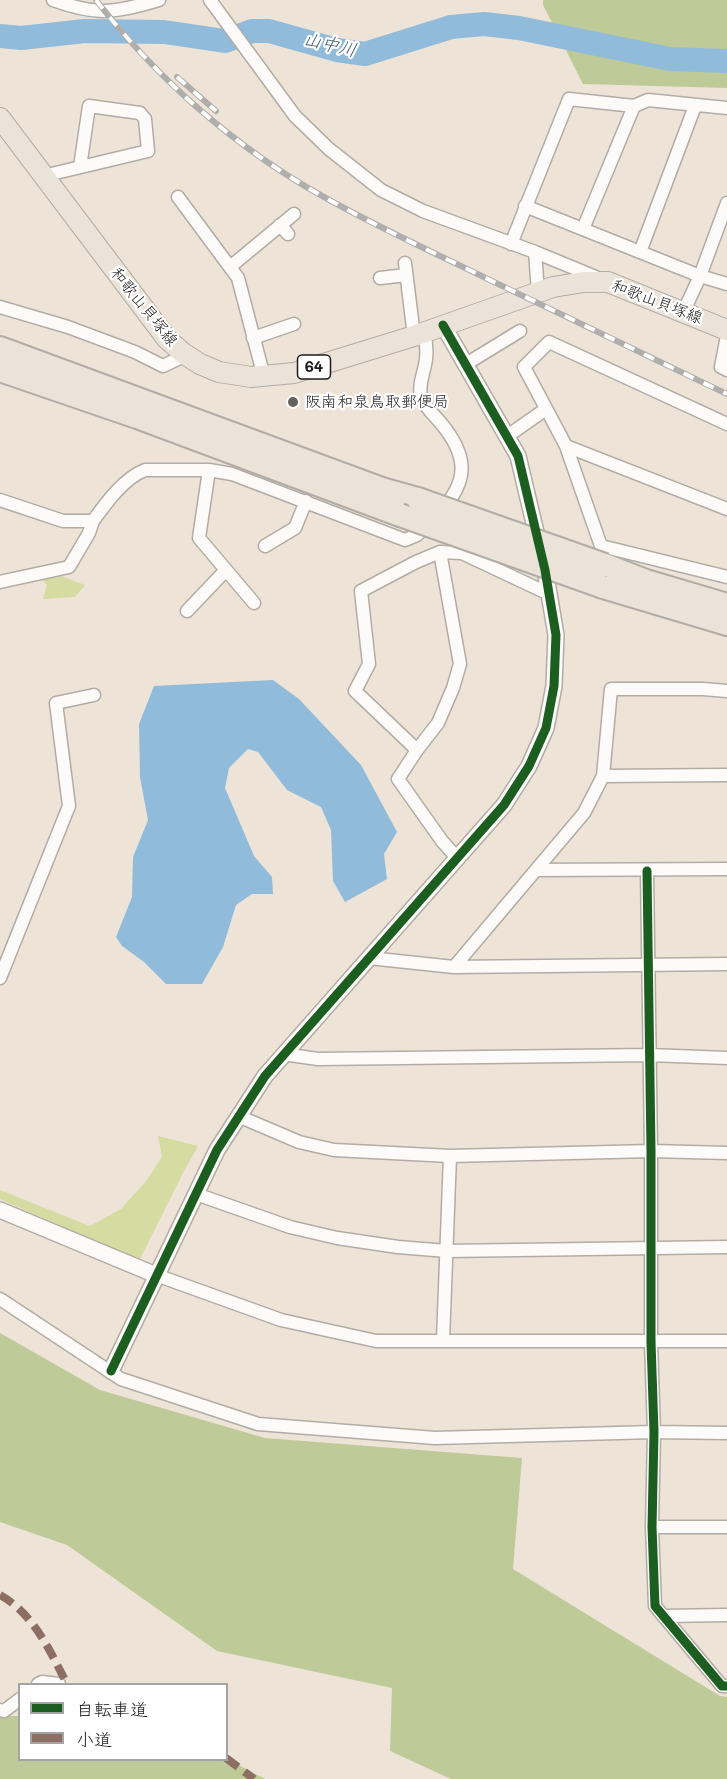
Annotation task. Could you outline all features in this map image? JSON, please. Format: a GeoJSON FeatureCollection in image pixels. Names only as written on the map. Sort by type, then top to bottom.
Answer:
{"type":"FeatureCollection","features":[{"type":"Feature","properties":{"kind":"highway"},"geometry":{"type":"LineString","coordinates":[[0,348],[382,489],[418,499],[727,624]]}},
{"type":"Feature","properties":{"kind":"highway"},"geometry":{"type":"LineString","coordinates":[[0,369],[137,417],[400,515],[604,576],[646,581],[727,605]]}},
{"type":"Feature","properties":{"kind":"main road","name":"和歌山貝塚線"},"geometry":{"type":"LineString","coordinates":[[0,120],[161,331],[186,355],[219,372],[264,377],[294,373],[419,334],[553,287],[584,282],[608,282],[727,330]]}},
{"type":"Feature","properties":{"kind":"street"},"geometry":{"type":"LineString","coordinates":[[53,0],[75,8],[114,12],[159,0]]}},
{"type":"Feature","properties":{"kind":"street"},"geometry":{"type":"LineString","coordinates":[[210,0],[295,116],[329,149],[381,190],[423,211],[535,252],[608,282]]}},
{"type":"Feature","properties":{"kind":"street"},"geometry":{"type":"LineString","coordinates":[[511,244],[569,99],[634,106],[648,100],[727,108]]}},
{"type":"Feature","properties":{"kind":"street"},"geometry":{"type":"LineString","coordinates":[[43,176],[148,152],[146,119],[140,113],[89,106],[80,167]]}},
{"type":"Feature","properties":{"kind":"street"},"geometry":{"type":"LineString","coordinates":[[583,229],[634,106]]}},
{"type":"Feature","properties":{"kind":"street"},"geometry":{"type":"LineString","coordinates":[[640,252],[695,106]]}},
{"type":"Feature","properties":{"kind":"street"},"geometry":{"type":"LineString","coordinates":[[178,197],[238,278],[264,377]]}},
{"type":"Feature","properties":{"kind":"street"},"geometry":{"type":"LineString","coordinates":[[683,313],[700,276],[727,203]]}},
{"type":"Feature","properties":{"kind":"street"},"geometry":{"type":"LineString","coordinates":[[525,206],[700,276],[727,284]]}},
{"type":"Feature","properties":{"kind":"street"},"geometry":{"type":"LineString","coordinates":[[230,267],[284,229],[294,214]]}},
{"type":"Feature","properties":{"kind":"street"},"geometry":{"type":"LineString","coordinates":[[535,252],[538,292]]}},
{"type":"Feature","properties":{"kind":"street"},"geometry":{"type":"LineString","coordinates":[[0,582],[69,567],[89,533],[93,521],[128,480],[145,470],[209,470],[231,474],[405,540],[417,535],[451,500],[460,485],[463,467],[458,447],[425,403],[421,394],[427,349],[419,334],[405,269],[380,278]]}},
{"type":"Feature","properties":{"kind":"street"},"geometry":{"type":"LineString","coordinates":[[0,307],[68,327],[135,352],[163,366],[186,355]]}},
{"type":"Feature","properties":{"kind":"street"},"geometry":{"type":"LineString","coordinates":[[253,338],[294,324]]}},
{"type":"Feature","properties":{"kind":"street"},"geometry":{"type":"LineString","coordinates":[[111,1371],[217,1150],[265,1076],[504,806],[529,766],[546,728],[554,686],[556,635],[518,456],[443,325]]}},
{"type":"Feature","properties":{"kind":"street"},"geometry":{"type":"LineString","coordinates":[[465,364],[520,332]]}},
{"type":"Feature","properties":{"kind":"street"},"geometry":{"type":"LineString","coordinates":[[727,336],[721,367],[727,370]]}},
{"type":"Feature","properties":{"kind":"street"},"geometry":{"type":"LineString","coordinates":[[727,424],[549,342],[524,367],[566,446],[601,546],[727,577]]}},
{"type":"Feature","properties":{"kind":"street"},"geometry":{"type":"LineString","coordinates":[[506,437],[546,409]]}},
{"type":"Feature","properties":{"kind":"street"},"geometry":{"type":"LineString","coordinates":[[566,446],[727,509]]}},
{"type":"Feature","properties":{"kind":"street"},"geometry":{"type":"LineString","coordinates":[[209,470],[199,538],[254,603]]}},
{"type":"Feature","properties":{"kind":"street"},"geometry":{"type":"LineString","coordinates":[[0,500],[63,521],[93,521]]}},
{"type":"Feature","properties":{"kind":"street"},"geometry":{"type":"LineString","coordinates":[[265,546],[295,528],[306,501]]}},
{"type":"Feature","properties":{"kind":"street"},"geometry":{"type":"LineString","coordinates":[[417,750],[355,691],[369,664],[361,591],[416,561],[440,552],[462,553],[549,594]]}},
{"type":"Feature","properties":{"kind":"street"},"geometry":{"type":"LineString","coordinates":[[440,552],[460,664],[453,688],[438,723],[398,778],[442,841],[458,859]]}},
{"type":"Feature","properties":{"kind":"street"},"geometry":{"type":"LineString","coordinates":[[187,611],[226,570]]}},
{"type":"Feature","properties":{"kind":"street"},"geometry":{"type":"LineString","coordinates":[[0,571],[16,580]]}},
{"type":"Feature","properties":{"kind":"street"},"geometry":{"type":"LineString","coordinates":[[454,967],[584,813],[603,776],[611,689],[727,691]]}},
{"type":"Feature","properties":{"kind":"street"},"geometry":{"type":"LineString","coordinates":[[0,978],[69,806],[56,703],[94,695]]}},
{"type":"Feature","properties":{"kind":"street"},"geometry":{"type":"LineString","coordinates":[[603,776],[727,775]]}},
{"type":"Feature","properties":{"kind":"street"},"geometry":{"type":"LineString","coordinates":[[537,870],[727,870]]}},
{"type":"Feature","properties":{"kind":"street"},"geometry":{"type":"LineString","coordinates":[[647,871],[651,1342],[654,1432],[652,1527],[655,1606],[722,1686],[727,1686]]}},
{"type":"Feature","properties":{"kind":"street"},"geometry":{"type":"LineString","coordinates":[[369,958],[454,967],[727,964]]}},
{"type":"Feature","properties":{"kind":"street"},"geometry":{"type":"LineString","coordinates":[[283,1054],[318,1059],[649,1055],[727,1058]]}},
{"type":"Feature","properties":{"kind":"street"},"geometry":{"type":"LineString","coordinates":[[238,1116],[299,1142],[334,1150],[450,1156],[651,1151],[727,1153]]}},
{"type":"Feature","properties":{"kind":"street"},"geometry":{"type":"LineString","coordinates":[[443,1340],[450,1156]]}},
{"type":"Feature","properties":{"kind":"street"},"geometry":{"type":"LineString","coordinates":[[196,1194],[290,1227],[337,1238],[398,1247],[447,1251],[727,1248]]}},
{"type":"Feature","properties":{"kind":"street"},"geometry":{"type":"LineString","coordinates":[[0,1210],[156,1275],[281,1320],[376,1341],[727,1341]]}},
{"type":"Feature","properties":{"kind":"street"},"geometry":{"type":"LineString","coordinates":[[0,1299],[121,1379],[258,1424],[435,1438],[654,1432],[727,1433]]}},
{"type":"Feature","properties":{"kind":"street"},"geometry":{"type":"LineString","coordinates":[[652,1527],[727,1527]]}},
{"type":"Feature","properties":{"kind":"street"},"geometry":{"type":"LineString","coordinates":[[664,1616],[727,1615]]}},
{"type":"Feature","properties":{"kind":"street"},"geometry":{"type":"LineString","coordinates":[[0,1710],[4,1710],[18,1700]]}},
{"type":"Feature","properties":{"kind":"green space"},"geometry":{"type":"Polygon","coordinates":[[[543,0],[727,0],[727,88],[583,84],[543,5],[543,0]]]}},
{"type":"Feature","properties":{"kind":"green space"},"geometry":{"type":"Polygon","coordinates":[[[61,576],[85,585],[75,597],[43,599],[47,585],[42,580],[61,576]]]}},
{"type":"Feature","properties":{"kind":"green space"},"geometry":{"type":"Polygon","coordinates":[[[158,1136],[198,1146],[139,1261],[0,1199],[0,1190],[90,1226],[121,1209],[147,1180],[162,1157],[158,1136]]]}},
{"type":"Feature","properties":{"kind":"green space"},"geometry":{"type":"Polygon","coordinates":[[[0,1333],[100,1390],[265,1438],[522,1458],[513,1569],[720,1696],[727,1697],[727,1779],[451,1779],[390,1751],[392,1688],[217,1651],[67,1545],[0,1522],[0,1333]]]}},
{"type":"Feature","properties":{"kind":"green space"},"geometry":{"type":"Polygon","coordinates":[[[0,1716],[18,1716],[18,1761],[228,1760],[265,1779],[0,1779],[0,1716]]]}},
{"type":"Feature","properties":{"kind":"water"},"geometry":{"type":"Polygon","coordinates":[[[273,680],[299,699],[361,765],[397,832],[384,854],[387,879],[345,902],[333,881],[331,830],[321,807],[287,790],[258,752],[248,749],[229,768],[225,788],[254,856],[272,877],[273,894],[252,894],[236,905],[223,947],[202,984],[166,984],[144,962],[122,946],[116,937],[132,897],[133,857],[148,820],[140,777],[139,724],[154,686],[273,680]]]}},
{"type":"Feature","properties":{"kind":"waterway","name":"山中川"},"geometry":{"type":"LineString","coordinates":[[0,36],[21,38],[85,31],[164,32],[225,41],[252,31],[269,31],[337,50],[365,54],[451,27],[484,24],[519,28],[670,59],[727,61]]}},
{"type":"Feature","properties":{"kind":"railway"},"geometry":{"type":"LineString","coordinates":[[96,0],[145,57],[200,110],[260,157],[292,178],[387,230],[727,394]]}},
{"type":"Feature","properties":{"kind":"railway"},"geometry":{"type":"LineString","coordinates":[[177,77],[216,111]]}},
{"type":"Feature","properties":{"kind":"marked path"},"geometry":{"type":"LineString","coordinates":[[0,1595],[12,1603],[32,1623],[66,1683]]}},
{"type":"Feature","properties":{"kind":"marked path"},"geometry":{"type":"LineString","coordinates":[[228,1760],[254,1779]]}},
{"type":"Feature","properties":{"kind":"cycle path"},"geometry":{"type":"LineString","coordinates":[[111,1371],[217,1150],[265,1076],[504,805],[529,766],[546,728],[554,686],[556,635],[545,570],[518,456],[443,325]]}},
{"type":"Feature","properties":{"kind":"cycle path"},"geometry":{"type":"LineString","coordinates":[[647,871],[651,1342],[654,1432],[652,1527],[655,1606],[722,1686],[727,1686]]}},
{"type":"Feature","properties":{"kind":"place","name":"阪南和泉鳥取郵便局"},"geometry":{"type":"Point","coordinates":[293,402]}}]}
